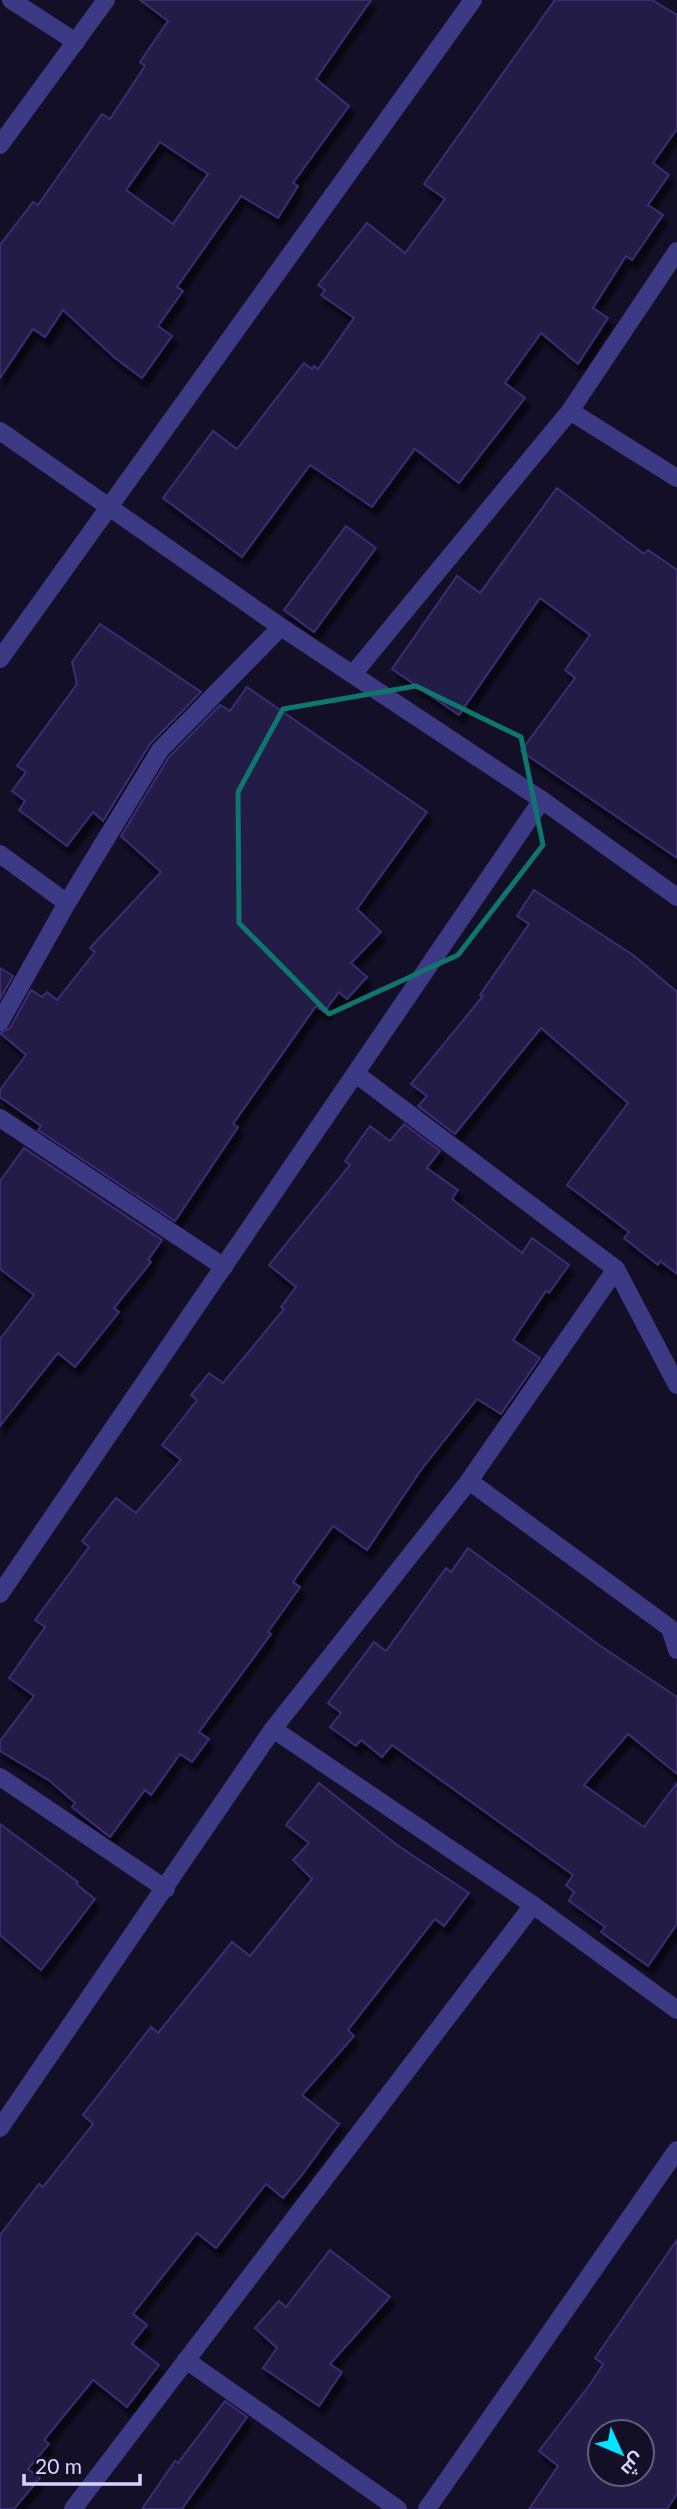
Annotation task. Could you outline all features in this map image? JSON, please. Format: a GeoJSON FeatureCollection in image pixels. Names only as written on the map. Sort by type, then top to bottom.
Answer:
{"type":"FeatureCollection","features":[{"type":"Feature","properties":{"kind":"street"},"geometry":{"type":"LineString","coordinates":[[11,0],[76,42]]}},
{"type":"Feature","properties":{"kind":"street"},"geometry":{"type":"LineString","coordinates":[[0,145],[106,0]]}},
{"type":"Feature","properties":{"kind":"street"},"geometry":{"type":"LineString","coordinates":[[0,659],[473,0]]}},
{"type":"Feature","properties":{"kind":"street"},"geometry":{"type":"LineString","coordinates":[[353,674],[570,411],[677,251]]}},
{"type":"Feature","properties":{"kind":"street"},"geometry":{"type":"LineString","coordinates":[[570,411],[677,478]]}},
{"type":"Feature","properties":{"kind":"street"},"geometry":{"type":"LineString","coordinates":[[0,431],[281,627],[542,800],[677,897]]}},
{"type":"Feature","properties":{"kind":"street"},"geometry":{"type":"LineString","coordinates":[[0,1022],[67,903],[160,750],[281,627]]}},
{"type":"Feature","properties":{"kind":"street"},"geometry":{"type":"LineString","coordinates":[[0,1594],[542,800]]}},
{"type":"Feature","properties":{"kind":"street"},"geometry":{"type":"LineString","coordinates":[[0,854],[67,903]]}},
{"type":"Feature","properties":{"kind":"street"},"geometry":{"type":"LineString","coordinates":[[356,1074],[616,1269],[677,1385]]}},
{"type":"Feature","properties":{"kind":"street"},"geometry":{"type":"LineString","coordinates":[[0,1118],[224,1267]]}},
{"type":"Feature","properties":{"kind":"street"},"geometry":{"type":"LineString","coordinates":[[0,2128],[273,1729],[469,1481],[616,1269]]}},
{"type":"Feature","properties":{"kind":"street"},"geometry":{"type":"LineString","coordinates":[[469,1481],[670,1628],[677,1650]]}},
{"type":"Feature","properties":{"kind":"street"},"geometry":{"type":"LineString","coordinates":[[273,1729],[533,1905],[677,2010]]}},
{"type":"Feature","properties":{"kind":"street"},"geometry":{"type":"LineString","coordinates":[[0,1777],[166,1889]]}},
{"type":"Feature","properties":{"kind":"street"},"geometry":{"type":"LineString","coordinates":[[73,2509],[533,1905]]}},
{"type":"Feature","properties":{"kind":"street"},"geometry":{"type":"LineString","coordinates":[[426,2509],[677,2150]]}},
{"type":"Feature","properties":{"kind":"street"},"geometry":{"type":"LineString","coordinates":[[186,2360],[398,2509]]}},
{"type":"Feature","properties":{"kind":"highlighted area"},"geometry":{"type":"Polygon","coordinates":[[[416,686],[521,737],[543,845],[458,955],[329,1014],[239,923],[238,792],[283,709],[416,686]]]}},
{"type":"Feature","properties":{"kind":"building"},"geometry":{"type":"Polygon","coordinates":[[[140,0],[371,0],[316,79],[349,106],[293,183],[298,186],[278,218],[241,196],[177,287],[183,291],[158,326],[172,336],[142,378],[115,358],[63,310],[45,337],[33,329],[0,378],[0,245],[33,202],[38,205],[102,114],[110,119],[145,66],[140,62],[168,21],[140,0]],[[160,142],[126,190],[173,224],[208,174],[160,142]]]}},
{"type":"Feature","properties":{"kind":"building"},"geometry":{"type":"Polygon","coordinates":[[[555,0],[652,0],[677,15],[677,129],[653,163],[669,175],[648,205],[663,215],[632,260],[626,256],[593,308],[608,318],[578,364],[541,333],[505,383],[525,398],[459,483],[415,449],[372,507],[310,465],[242,557],[163,498],[213,431],[237,449],[304,363],[312,369],[314,366],[318,369],[354,318],[321,295],[325,290],[318,285],[367,223],[405,253],[445,199],[424,184],[555,0]]]}},
{"type":"Feature","properties":{"kind":"building"},"geometry":{"type":"Polygon","coordinates":[[[557,488],[644,554],[648,550],[677,570],[677,858],[521,751],[575,678],[565,670],[590,635],[540,598],[459,715],[392,669],[457,576],[480,593],[557,488]]]}},
{"type":"Feature","properties":{"kind":"building"},"geometry":{"type":"Polygon","coordinates":[[[346,526],[376,548],[314,632],[284,610],[346,526]]]}},
{"type":"Feature","properties":{"kind":"building"},"geometry":{"type":"Polygon","coordinates":[[[100,624],[201,692],[150,744],[103,821],[93,812],[67,846],[19,810],[25,801],[12,791],[26,772],[17,766],[77,684],[72,662],[100,624]]]}},
{"type":"Feature","properties":{"kind":"building"},"geometry":{"type":"Polygon","coordinates":[[[247,687],[427,812],[357,909],[381,932],[351,963],[367,977],[347,999],[339,992],[324,1012],[316,1006],[233,1124],[238,1127],[175,1221],[38,1130],[41,1126],[0,1097],[0,1090],[26,1055],[0,1033],[10,1028],[31,990],[42,997],[47,992],[57,1000],[95,952],[90,948],[161,872],[121,836],[169,757],[220,705],[230,711],[247,687]]]}},
{"type":"Feature","properties":{"kind":"building"},"geometry":{"type":"Polygon","coordinates":[[[534,890],[633,955],[677,992],[677,1274],[660,1261],[658,1265],[624,1238],[629,1232],[567,1185],[628,1103],[541,1028],[455,1134],[418,1106],[427,1096],[411,1084],[483,996],[480,995],[529,924],[517,916],[534,890]]]}},
{"type":"Feature","properties":{"kind":"building"},"geometry":{"type":"Polygon","coordinates":[[[0,968],[13,976],[0,999],[0,968]]]}},
{"type":"Feature","properties":{"kind":"building"},"geometry":{"type":"Polygon","coordinates":[[[404,1124],[440,1151],[427,1168],[458,1190],[452,1199],[522,1253],[532,1238],[569,1265],[549,1293],[546,1291],[513,1340],[540,1358],[501,1414],[477,1399],[421,1470],[367,1550],[333,1526],[293,1582],[300,1587],[268,1632],[271,1634],[199,1732],[209,1739],[192,1762],[180,1754],[151,1795],[145,1790],[110,1837],[72,1807],[75,1803],[50,1781],[0,1751],[0,1741],[34,1696],[9,1678],[45,1627],[35,1620],[89,1547],[82,1541],[116,1498],[136,1513],[181,1460],[162,1445],[197,1400],[191,1395],[209,1373],[223,1383],[284,1309],[281,1307],[296,1287],[269,1265],[350,1165],[345,1161],[370,1126],[390,1141],[404,1124]]]}},
{"type":"Feature","properties":{"kind":"building"},"geometry":{"type":"Polygon","coordinates":[[[24,1148],[162,1240],[148,1260],[151,1262],[114,1308],[119,1312],[75,1367],[58,1353],[0,1426],[0,1339],[34,1295],[0,1269],[0,1181],[24,1148]]]}},
{"type":"Feature","properties":{"kind":"building"},"geometry":{"type":"Polygon","coordinates":[[[468,1548],[599,1645],[677,1697],[677,1774],[628,1734],[584,1785],[644,1827],[677,1783],[677,1924],[648,1966],[601,1932],[605,1927],[569,1901],[574,1892],[566,1885],[573,1875],[392,1745],[382,1757],[361,1740],[356,1746],[330,1727],[341,1713],[328,1703],[374,1642],[386,1651],[446,1568],[451,1572],[468,1548]]]}},
{"type":"Feature","properties":{"kind":"building"},"geometry":{"type":"Polygon","coordinates":[[[319,1783],[397,1845],[469,1893],[444,1926],[435,1919],[348,2030],[354,2036],[302,2095],[339,2124],[302,2175],[283,2198],[266,2184],[216,2248],[197,2233],[133,2314],[147,2325],[132,2344],[159,2365],[127,2407],[93,2380],[44,2440],[49,2444],[28,2469],[40,2478],[14,2509],[0,2509],[0,2235],[39,2184],[43,2187],[93,2124],[83,2115],[151,2027],[158,2033],[232,1942],[250,1956],[312,1879],[293,1860],[309,1843],[286,1825],[319,1783]]]}},
{"type":"Feature","properties":{"kind":"building"},"geometry":{"type":"Polygon","coordinates":[[[0,1824],[78,1882],[76,1884],[95,1899],[41,1970],[0,1935],[0,1824]]]}},
{"type":"Feature","properties":{"kind":"building"},"geometry":{"type":"Polygon","coordinates":[[[677,2240],[677,2494],[667,2509],[529,2509],[558,2466],[539,2451],[603,2364],[595,2358],[677,2240]]]}},
{"type":"Feature","properties":{"kind":"building"},"geometry":{"type":"Polygon","coordinates":[[[330,2250],[390,2297],[330,2364],[342,2372],[319,2406],[263,2368],[277,2348],[255,2328],[279,2301],[286,2307],[330,2250]]]}},
{"type":"Feature","properties":{"kind":"building"},"geometry":{"type":"Polygon","coordinates":[[[225,2401],[247,2417],[182,2509],[142,2509],[175,2461],[178,2463],[225,2401]]]}}]}
